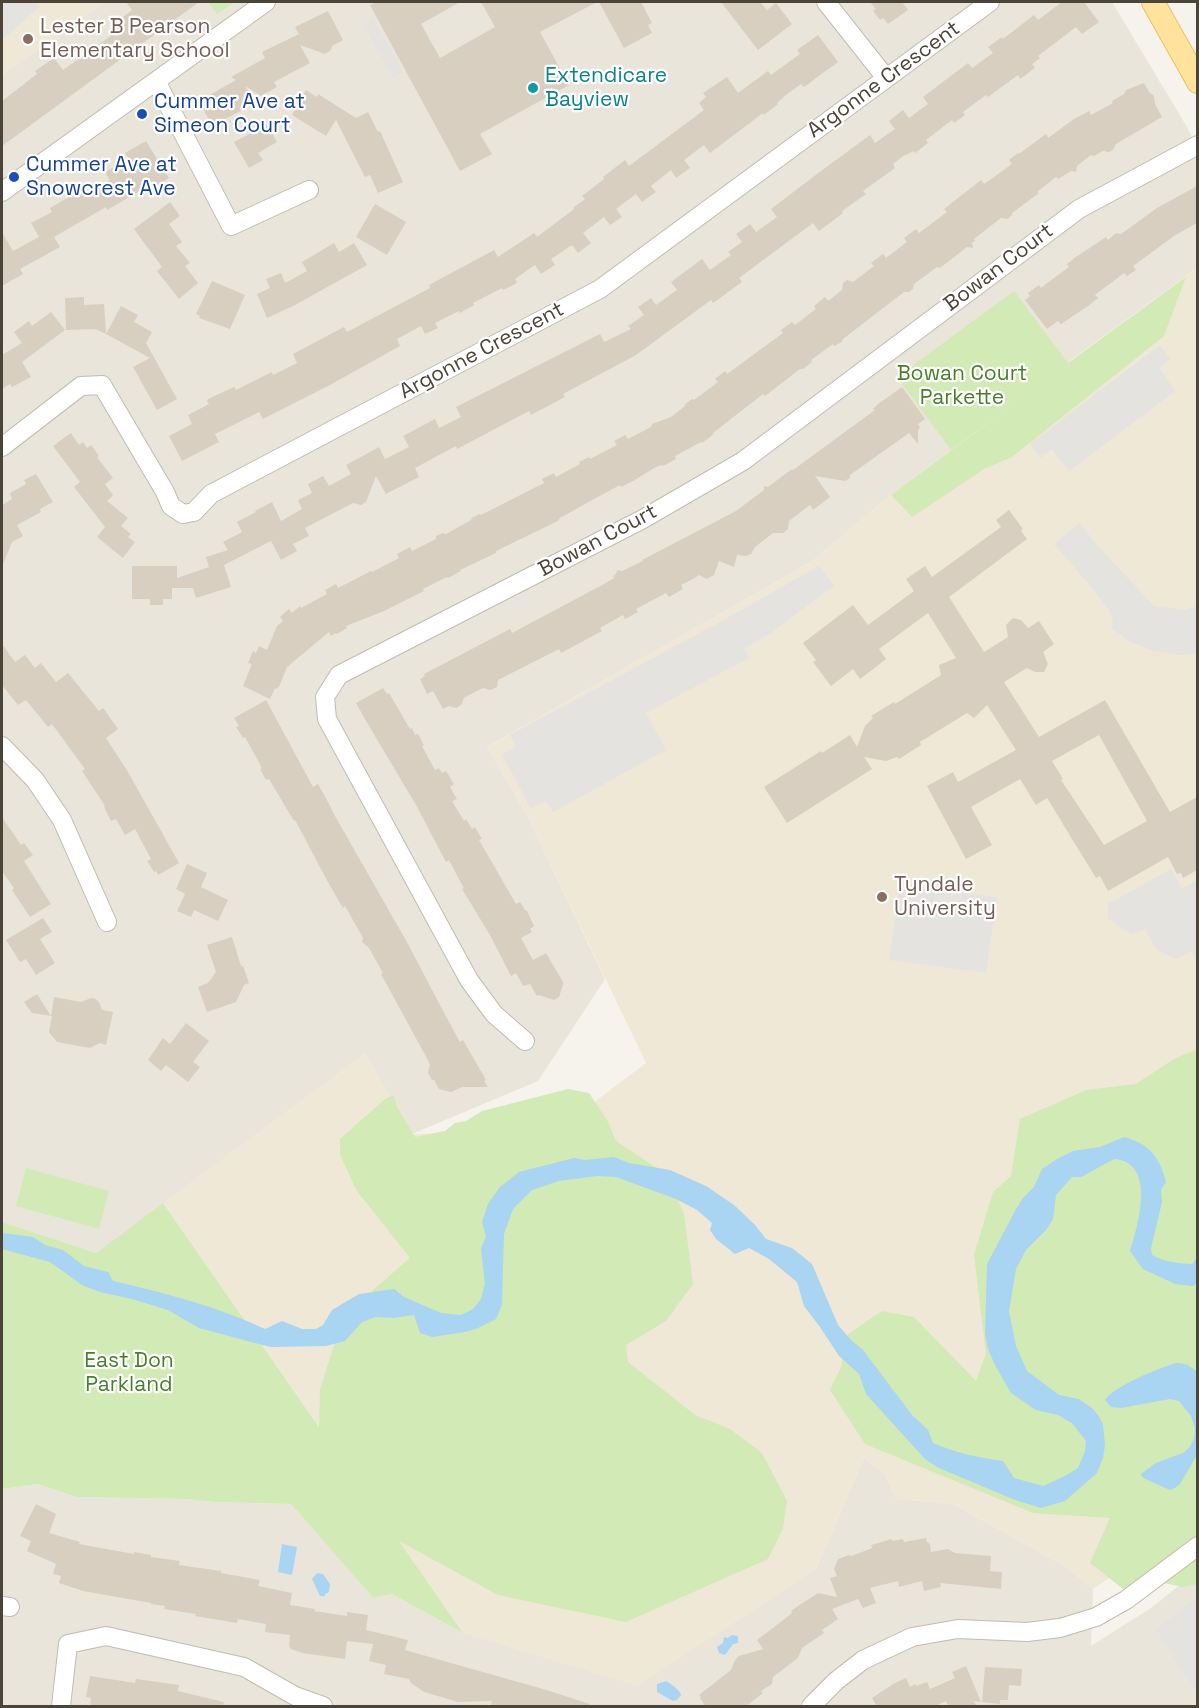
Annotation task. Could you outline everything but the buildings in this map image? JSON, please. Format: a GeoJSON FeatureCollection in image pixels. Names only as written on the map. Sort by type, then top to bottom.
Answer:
{"type":"FeatureCollection","features":[{"type":"Feature","properties":{"kind":"main road"},"geometry":{"type":"LineString","coordinates":[[1153,2],[1197,82]]}},
{"type":"Feature","properties":{"kind":"street"},"geometry":{"type":"LineString","coordinates":[[2,192],[266,2]]}},
{"type":"Feature","properties":{"kind":"street"},"geometry":{"type":"LineString","coordinates":[[826,2],[886,78]]}},
{"type":"Feature","properties":{"kind":"street","name":"Argonne Crescent"},"geometry":{"type":"LineString","coordinates":[[2,447],[81,386],[102,385],[171,506],[183,514],[195,512],[211,494],[600,289],[990,2]]}},
{"type":"Feature","properties":{"kind":"street"},"geometry":{"type":"LineString","coordinates":[[156,81],[231,226],[309,190]]}},
{"type":"Feature","properties":{"kind":"street","name":"Bowan Court"},"geometry":{"type":"LineString","coordinates":[[525,1041],[494,1014],[469,980],[327,719],[325,697],[339,675],[643,519],[743,461],[1078,209],[1197,146]]}},
{"type":"Feature","properties":{"kind":"street"},"geometry":{"type":"LineString","coordinates":[[2,746],[35,780],[62,820],[107,922]]}},
{"type":"Feature","properties":{"kind":"street"},"geometry":{"type":"LineString","coordinates":[[811,1707],[836,1681],[863,1660],[912,1637],[958,1629],[1027,1632],[1060,1628],[1096,1617],[1126,1600],[1197,1546]]}},
{"type":"Feature","properties":{"kind":"street"},"geometry":{"type":"LineString","coordinates":[[61,1707],[68,1644],[106,1636],[244,1667],[295,1696],[323,1707]]}},
{"type":"Feature","properties":{"kind":"shaded area"},"geometry":{"type":"Polygon","coordinates":[[[2,2],[1112,2],[1187,127],[1197,149],[1197,268],[891,495],[811,562],[487,747],[527,815],[605,979],[538,1081],[412,1134],[365,1054],[96,1253],[2,1222],[2,2]]]}},
{"type":"Feature","properties":{"kind":"shaded area","name":"Lester B Pearson Elementary School"},"geometry":{"type":"Polygon","coordinates":[[[2,2],[106,2],[2,76],[2,2]]]}},
{"type":"Feature","properties":{"kind":"shaded area"},"geometry":{"type":"Polygon","coordinates":[[[2,2],[34,2],[40,6],[2,40],[2,2]]]}},
{"type":"Feature","properties":{"kind":"shaded area"},"geometry":{"type":"Polygon","coordinates":[[[373,19],[403,72],[393,78],[363,24],[373,19]]]}},
{"type":"Feature","properties":{"kind":"shaded area","name":"Tyndale University"},"geometry":{"type":"Polygon","coordinates":[[[1197,268],[1197,1513],[1149,1552],[1093,1589],[1067,1567],[953,1504],[896,1499],[885,1474],[864,1458],[816,1569],[638,1686],[463,1633],[163,1203],[365,1054],[413,1134],[556,1131],[646,1063],[527,815],[487,747],[811,562],[891,495],[1197,268]]]}},
{"type":"Feature","properties":{"kind":"shaded area"},"geometry":{"type":"Polygon","coordinates":[[[1160,345],[1170,359],[1159,368],[1175,391],[1069,471],[1052,449],[1040,458],[1030,444],[1160,345]]]}},
{"type":"Feature","properties":{"kind":"shaded area"},"geometry":{"type":"Polygon","coordinates":[[[1080,523],[1096,544],[1154,606],[1185,610],[1197,606],[1197,654],[1180,655],[1153,651],[1129,641],[1111,628],[1113,622],[1109,610],[1054,544],[1080,523]]]}},
{"type":"Feature","properties":{"kind":"shaded area"},"geometry":{"type":"Polygon","coordinates":[[[819,566],[834,586],[772,632],[744,649],[749,658],[646,713],[666,750],[553,812],[546,801],[531,809],[502,754],[516,747],[510,735],[819,566]]]}},
{"type":"Feature","properties":{"kind":"shaded area"},"geometry":{"type":"Polygon","coordinates":[[[1171,869],[1182,889],[1197,880],[1197,962],[1191,951],[1176,959],[1157,950],[1145,929],[1132,935],[1108,918],[1108,904],[1171,869]]]}},
{"type":"Feature","properties":{"kind":"shaded area"},"geometry":{"type":"Polygon","coordinates":[[[900,883],[997,897],[986,973],[889,960],[900,883]]]}},
{"type":"Feature","properties":{"kind":"shaded area"},"geometry":{"type":"Polygon","coordinates":[[[864,1458],[885,1474],[896,1499],[953,1504],[1067,1567],[1093,1589],[1091,1646],[1151,1608],[1197,1571],[1197,1706],[2,1706],[2,1489],[38,1484],[76,1497],[291,1504],[373,1598],[392,1594],[463,1633],[816,1569],[864,1458]]]}},
{"type":"Feature","properties":{"kind":"shaded area"},"geometry":{"type":"Polygon","coordinates":[[[1197,1597],[1197,1693],[1156,1630],[1197,1597]]]}},
{"type":"Feature","properties":{"kind":"green space"},"geometry":{"type":"Polygon","coordinates":[[[208,2],[235,2],[217,14],[208,2]]]}},
{"type":"Feature","properties":{"kind":"green space","name":"Bowan Court Parkette"},"geometry":{"type":"Polygon","coordinates":[[[1186,277],[1164,336],[1012,457],[984,469],[912,517],[891,495],[1042,383],[951,450],[897,377],[1014,291],[1068,363],[1186,277]]]}},
{"type":"Feature","properties":{"kind":"green space"},"geometry":{"type":"Polygon","coordinates":[[[1197,1049],[1197,1584],[1183,1587],[1159,1582],[1132,1596],[1090,1563],[1110,1518],[1033,1513],[865,1444],[830,1390],[841,1367],[847,1335],[882,1311],[914,1317],[976,1381],[986,1354],[974,1255],[993,1192],[1011,1176],[1020,1119],[1086,1090],[1136,1084],[1174,1059],[1197,1049]]]}},
{"type":"Feature","properties":{"kind":"green space","name":"East Don Parkland"},"geometry":{"type":"Polygon","coordinates":[[[568,1089],[589,1093],[607,1120],[616,1141],[666,1174],[684,1214],[693,1284],[666,1321],[626,1345],[628,1362],[695,1415],[730,1429],[762,1453],[787,1501],[783,1528],[768,1559],[626,1622],[498,1595],[399,1541],[463,1633],[392,1594],[373,1598],[291,1504],[76,1497],[38,1484],[2,1489],[2,1222],[96,1253],[163,1203],[319,1427],[320,1390],[343,1316],[410,1258],[357,1191],[340,1155],[340,1139],[385,1099],[394,1095],[397,1107],[415,1137],[445,1131],[455,1123],[466,1121],[482,1111],[568,1089]]]}},
{"type":"Feature","properties":{"kind":"green space"},"geometry":{"type":"Polygon","coordinates":[[[26,1168],[109,1191],[99,1229],[16,1206],[26,1168]]]}},
{"type":"Feature","properties":{"kind":"water"},"geometry":{"type":"Polygon","coordinates":[[[1124,1137],[1140,1143],[1152,1152],[1166,1182],[1161,1190],[1162,1202],[1151,1248],[1152,1255],[1187,1264],[1192,1264],[1197,1258],[1197,1283],[1193,1286],[1175,1284],[1143,1269],[1130,1251],[1140,1212],[1141,1197],[1136,1171],[1127,1163],[1114,1159],[1081,1177],[1072,1177],[1056,1195],[1053,1219],[1046,1230],[1026,1250],[1016,1269],[1009,1311],[1016,1346],[1027,1371],[1059,1395],[1079,1399],[1093,1409],[1103,1425],[1105,1445],[1097,1473],[1065,1501],[1041,1508],[1015,1500],[939,1468],[925,1459],[866,1394],[859,1374],[839,1356],[804,1306],[797,1282],[769,1259],[749,1248],[735,1254],[716,1239],[710,1230],[712,1223],[697,1210],[676,1199],[616,1177],[597,1176],[559,1181],[532,1190],[513,1209],[504,1234],[502,1305],[496,1319],[476,1329],[432,1337],[420,1333],[414,1315],[394,1318],[376,1317],[362,1322],[345,1341],[326,1346],[271,1347],[199,1328],[168,1310],[100,1292],[82,1285],[50,1262],[2,1249],[2,1233],[33,1237],[45,1245],[63,1250],[84,1266],[108,1272],[113,1281],[228,1313],[265,1329],[282,1321],[302,1329],[316,1329],[323,1325],[332,1310],[359,1294],[394,1289],[404,1297],[441,1313],[461,1315],[473,1309],[481,1299],[485,1284],[481,1249],[486,1236],[482,1222],[488,1204],[500,1187],[519,1172],[574,1158],[585,1160],[614,1157],[629,1163],[670,1170],[706,1186],[734,1205],[766,1239],[792,1248],[812,1264],[838,1325],[863,1350],[912,1415],[928,1430],[933,1443],[968,1455],[1003,1461],[1014,1478],[1043,1486],[1078,1468],[1085,1451],[1086,1441],[1072,1423],[1058,1415],[1036,1410],[1011,1393],[995,1365],[985,1334],[987,1264],[1015,1211],[1034,1187],[1042,1169],[1073,1151],[1100,1147],[1124,1137]]]}},
{"type":"Feature","properties":{"kind":"water"},"geometry":{"type":"Polygon","coordinates":[[[1176,1363],[1188,1365],[1197,1372],[1197,1455],[1180,1484],[1170,1490],[1143,1478],[1141,1474],[1156,1463],[1183,1453],[1189,1448],[1194,1439],[1195,1429],[1191,1416],[1179,1401],[1170,1399],[1121,1408],[1111,1407],[1105,1400],[1127,1383],[1176,1363]]]}},
{"type":"Feature","properties":{"kind":"water"},"geometry":{"type":"Polygon","coordinates":[[[282,1544],[297,1547],[292,1575],[278,1572],[282,1544]]]}},
{"type":"Feature","properties":{"kind":"water"},"geometry":{"type":"Polygon","coordinates":[[[317,1573],[323,1574],[330,1584],[329,1592],[325,1596],[320,1596],[312,1579],[317,1573]]]}},
{"type":"Feature","properties":{"kind":"water"},"geometry":{"type":"Polygon","coordinates":[[[732,1635],[738,1636],[738,1643],[733,1644],[725,1655],[719,1653],[717,1647],[723,1643],[724,1637],[728,1638],[732,1635]]]}},
{"type":"Feature","properties":{"kind":"water"},"geometry":{"type":"Polygon","coordinates":[[[666,1681],[680,1693],[677,1700],[673,1701],[657,1692],[657,1684],[666,1681]]]}},
{"type":"Feature","properties":{"kind":"place","name":"Lester B Pearson Elementary School"},"geometry":{"type":"Point","coordinates":[28,39]}},
{"type":"Feature","properties":{"kind":"place","name":"Extendicare Bayview"},"geometry":{"type":"Point","coordinates":[533,88]}},
{"type":"Feature","properties":{"kind":"place","name":"Cummer Ave at Simeon Court"},"geometry":{"type":"Point","coordinates":[142,114]}},
{"type":"Feature","properties":{"kind":"place","name":"Cummer Ave at Snowcrest Ave"},"geometry":{"type":"Point","coordinates":[14,177]}},
{"type":"Feature","properties":{"kind":"place","name":"Tyndale University"},"geometry":{"type":"Point","coordinates":[882,897]}}]}
